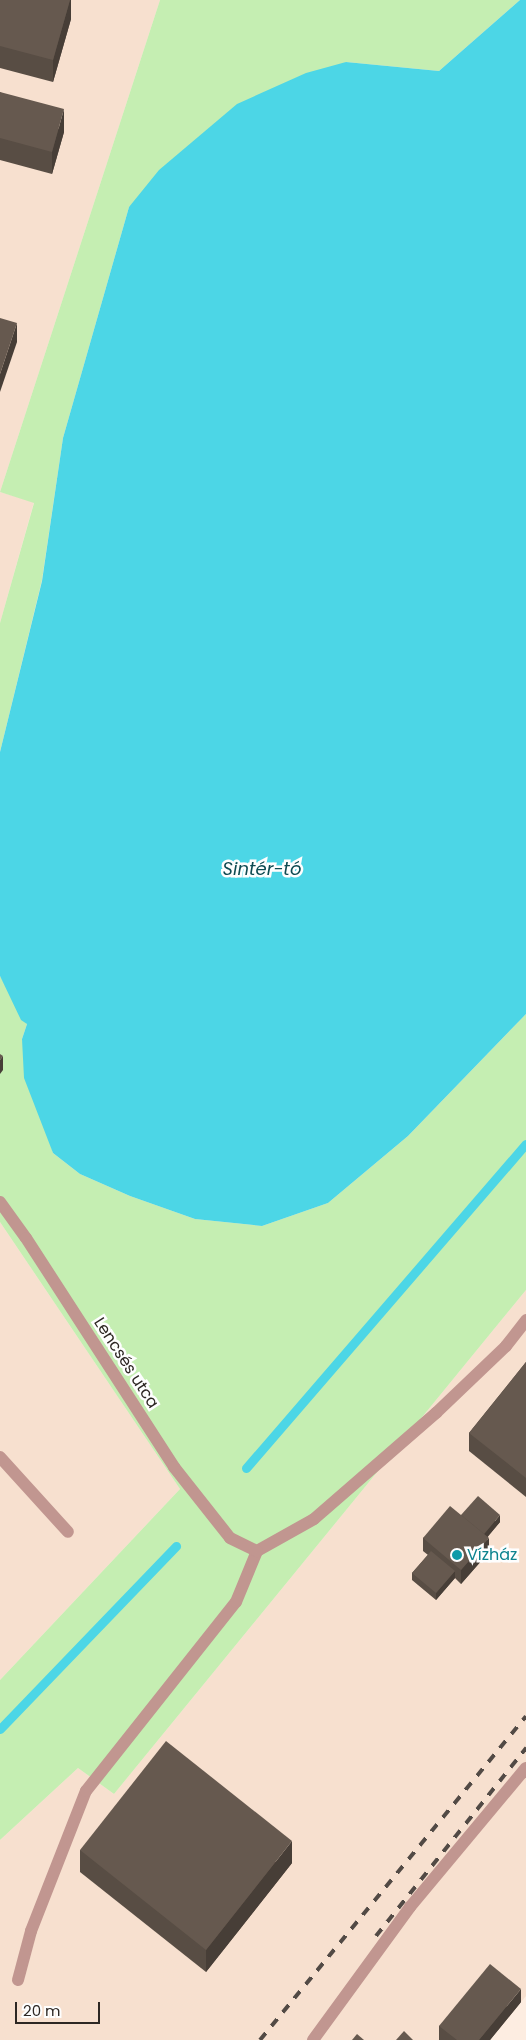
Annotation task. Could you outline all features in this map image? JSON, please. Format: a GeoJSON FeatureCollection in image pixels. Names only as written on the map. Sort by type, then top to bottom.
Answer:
{"type":"FeatureCollection","features":[{"type":"Feature","properties":{"kind":"street","name":"Lencsés utca"},"geometry":{"type":"LineString","coordinates":[[0,1202],[26,1238],[174,1467],[230,1538],[257,1550]]}},
{"type":"Feature","properties":{"kind":"street"},"geometry":{"type":"LineString","coordinates":[[18,1980],[31,1931],[86,1791],[236,1602],[257,1550],[314,1519],[436,1413],[506,1346],[526,1320]]}},
{"type":"Feature","properties":{"kind":"street"},"geometry":{"type":"LineString","coordinates":[[0,1457],[68,1532]]}},
{"type":"Feature","properties":{"kind":"street"},"geometry":{"type":"LineString","coordinates":[[312,2040],[410,1907],[526,1768]]}},
{"type":"Feature","properties":{"kind":"shaded area"},"geometry":{"type":"Polygon","coordinates":[[[0,0],[160,0],[0,492],[0,0]]]}},
{"type":"Feature","properties":{"kind":"shaded area"},"geometry":{"type":"Polygon","coordinates":[[[0,492],[34,502],[0,623],[0,492]]]}},
{"type":"Feature","properties":{"kind":"shaded area"},"geometry":{"type":"Polygon","coordinates":[[[0,1222],[180,1489],[0,1680],[0,1222]]]}},
{"type":"Feature","properties":{"kind":"shaded area"},"geometry":{"type":"Polygon","coordinates":[[[526,1290],[526,1996],[489,2040],[0,2040],[0,1840],[78,1768],[114,1794],[526,1290]]]}},
{"type":"Feature","properties":{"kind":"green space"},"geometry":{"type":"Polygon","coordinates":[[[160,0],[520,0],[439,71],[346,62],[129,207],[63,438],[42,580],[0,752],[0,623],[34,503],[0,492],[160,0]]]}},
{"type":"Feature","properties":{"kind":"green space"},"geometry":{"type":"Polygon","coordinates":[[[0,976],[27,1024],[22,1039],[53,1153],[80,1174],[130,1196],[195,1219],[262,1226],[328,1203],[408,1136],[526,1014],[526,1290],[114,1794],[78,1768],[0,1840],[0,1680],[180,1489],[0,1222],[0,976]]]}},
{"type":"Feature","properties":{"kind":"water","name":"Sintér-tó"},"geometry":{"type":"Polygon","coordinates":[[[520,0],[526,0],[526,1014],[408,1136],[328,1203],[262,1226],[195,1219],[130,1196],[80,1174],[53,1153],[24,1078],[22,1039],[27,1024],[21,1020],[0,976],[0,752],[42,581],[63,438],[129,207],[159,170],[237,104],[306,73],[346,62],[439,71],[520,0]]]}},
{"type":"Feature","properties":{"kind":"building"},"geometry":{"type":"Polygon","coordinates":[[[0,0],[70,0],[53,60],[0,46],[0,0]]]}},
{"type":"Feature","properties":{"kind":"building"},"geometry":{"type":"Polygon","coordinates":[[[0,92],[64,109],[52,152],[0,138],[0,92]]]}},
{"type":"Feature","properties":{"kind":"building"},"geometry":{"type":"Polygon","coordinates":[[[0,318],[17,323],[0,374],[0,318]]]}},
{"type":"Feature","properties":{"kind":"building"},"geometry":{"type":"Polygon","coordinates":[[[526,1362],[526,1478],[469,1433],[526,1362]]]}},
{"type":"Feature","properties":{"kind":"building"},"geometry":{"type":"Polygon","coordinates":[[[478,1496],[500,1515],[484,1534],[461,1515],[478,1496]]]}},
{"type":"Feature","properties":{"kind":"building","name":"Vízház"},"geometry":{"type":"Polygon","coordinates":[[[450,1506],[489,1538],[461,1570],[423,1538],[450,1506]]]}},
{"type":"Feature","properties":{"kind":"building"},"geometry":{"type":"Polygon","coordinates":[[[431,1551],[455,1571],[436,1593],[412,1573],[431,1551]]]}},
{"type":"Feature","properties":{"kind":"building"},"geometry":{"type":"Polygon","coordinates":[[[166,1741],[292,1841],[206,1950],[80,1850],[166,1741]]]}},
{"type":"Feature","properties":{"kind":"building"},"geometry":{"type":"Polygon","coordinates":[[[490,1964],[521,1989],[479,2040],[457,2040],[439,2026],[490,1964]]]}},
{"type":"Feature","properties":{"kind":"building"},"geometry":{"type":"Polygon","coordinates":[[[404,2031],[413,2040],[396,2040],[404,2031]]]}},
{"type":"Feature","properties":{"kind":"building"},"geometry":{"type":"Polygon","coordinates":[[[357,2034],[364,2040],[352,2040],[357,2034]]]}},
{"type":"Feature","properties":{"kind":"waterway"},"geometry":{"type":"LineString","coordinates":[[246,1468],[526,1144]]}},
{"type":"Feature","properties":{"kind":"waterway"},"geometry":{"type":"LineString","coordinates":[[0,1729],[176,1546]]}},
{"type":"Feature","properties":{"kind":"railway"},"geometry":{"type":"LineString","coordinates":[[260,2040],[526,1716]]}},
{"type":"Feature","properties":{"kind":"railway"},"geometry":{"type":"LineString","coordinates":[[376,1936],[526,1748]]}},
{"type":"Feature","properties":{"kind":"place","name":"Vízház"},"geometry":{"type":"Point","coordinates":[457,1555]}}]}
